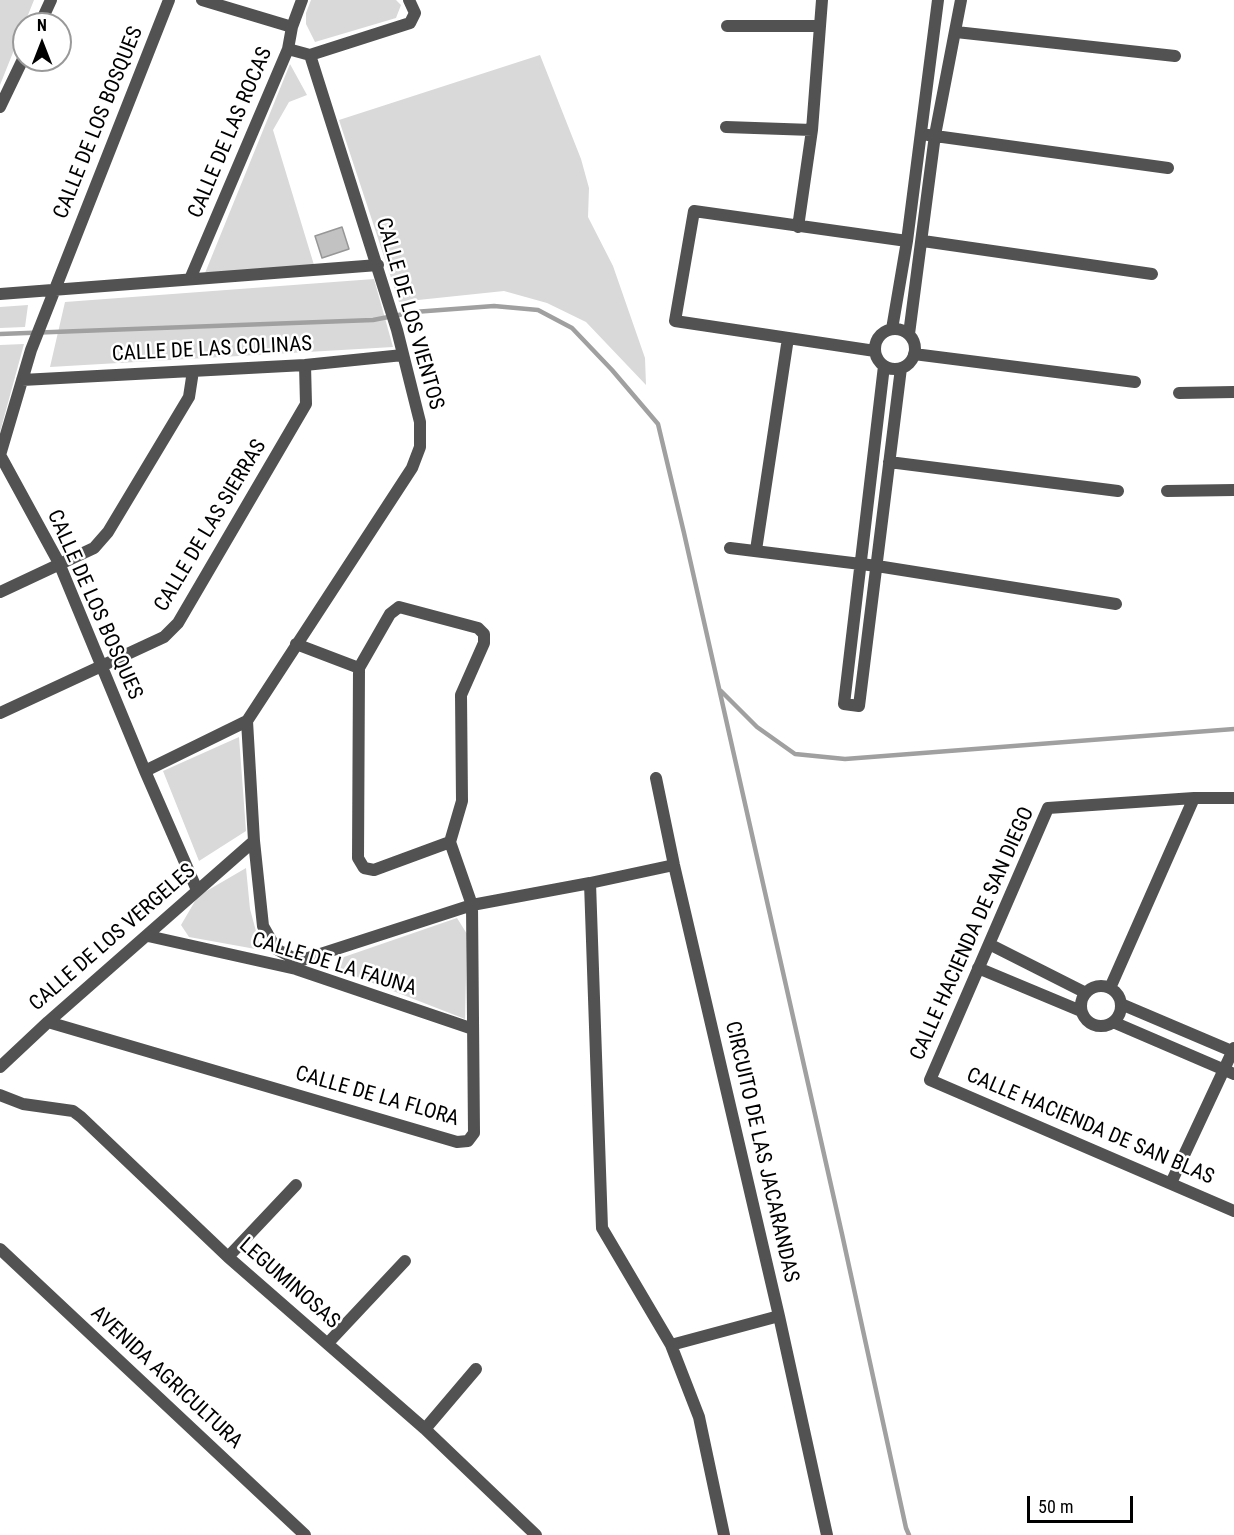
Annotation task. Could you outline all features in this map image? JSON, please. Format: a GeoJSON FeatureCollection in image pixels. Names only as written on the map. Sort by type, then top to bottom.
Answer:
{"type":"FeatureCollection","features":[{"type":"Feature","properties":{"kind":"street","name":"CALLE DE LOS BOSQUES"},"geometry":{"type":"LineString","coordinates":[[169,0],[31,350],[0,455],[59,563],[197,890]]}},
{"type":"Feature","properties":{"kind":"street"},"geometry":{"type":"LineString","coordinates":[[202,0],[292,27]]}},
{"type":"Feature","properties":{"kind":"street","name":"CALLE DE LAS ROCAS"},"geometry":{"type":"LineString","coordinates":[[190,279],[288,49],[292,27],[302,0]]}},
{"type":"Feature","properties":{"kind":"street"},"geometry":{"type":"LineString","coordinates":[[288,49],[310,56],[410,23],[415,13],[409,0]]}},
{"type":"Feature","properties":{"kind":"street"},"geometry":{"type":"LineString","coordinates":[[798,227],[812,130],[822,0]]}},
{"type":"Feature","properties":{"kind":"street"},"geometry":{"type":"LineString","coordinates":[[892,329],[907,241],[938,0]]}},
{"type":"Feature","properties":{"kind":"street"},"geometry":{"type":"LineString","coordinates":[[909,334],[892,329],[881,334],[875,345],[879,362],[892,369],[901,368],[912,361],[915,354],[915,347],[909,334],[935,135],[961,0]]}},
{"type":"Feature","properties":{"kind":"street"},"geometry":{"type":"LineString","coordinates":[[727,26],[819,26]]}},
{"type":"Feature","properties":{"kind":"street"},"geometry":{"type":"LineString","coordinates":[[956,32],[1175,56]]}},
{"type":"Feature","properties":{"kind":"street","name":"CALLE DE LOS VIENTOS"},"geometry":{"type":"LineString","coordinates":[[247,721],[412,468],[420,447],[420,422],[397,330],[310,56]]}},
{"type":"Feature","properties":{"kind":"street"},"geometry":{"type":"LineString","coordinates":[[0,107],[17,72]]}},
{"type":"Feature","properties":{"kind":"street"},"geometry":{"type":"LineString","coordinates":[[726,127],[812,130]]}},
{"type":"Feature","properties":{"kind":"street"},"geometry":{"type":"LineString","coordinates":[[921,134],[1168,168]]}},
{"type":"Feature","properties":{"kind":"street"},"geometry":{"type":"LineString","coordinates":[[875,351],[675,321],[694,211],[907,241]]}},
{"type":"Feature","properties":{"kind":"street"},"geometry":{"type":"LineString","coordinates":[[922,242],[1152,274]]}},
{"type":"Feature","properties":{"kind":"street"},"geometry":{"type":"LineString","coordinates":[[0,294],[378,265]]}},
{"type":"Feature","properties":{"kind":"street"},"geometry":{"type":"LineString","coordinates":[[756,550],[788,338]]}},
{"type":"Feature","properties":{"kind":"street"},"geometry":{"type":"LineString","coordinates":[[915,354],[1135,382]]}},
{"type":"Feature","properties":{"kind":"street","name":"CALLE DE LAS COLINAS"},"geometry":{"type":"LineString","coordinates":[[22,380],[305,365],[403,355]]}},
{"type":"Feature","properties":{"kind":"street","name":"CALLE DE LAS SIERRAS"},"geometry":{"type":"LineString","coordinates":[[0,713],[164,637],[178,623],[306,404],[305,365]]}},
{"type":"Feature","properties":{"kind":"street"},"geometry":{"type":"LineString","coordinates":[[884,366],[844,704],[859,706],[901,368]]}},
{"type":"Feature","properties":{"kind":"street"},"geometry":{"type":"LineString","coordinates":[[0,591],[94,548],[108,532],[189,397],[193,371]]}},
{"type":"Feature","properties":{"kind":"street"},"geometry":{"type":"LineString","coordinates":[[1179,393],[1234,392]]}},
{"type":"Feature","properties":{"kind":"street"},"geometry":{"type":"LineString","coordinates":[[889,462],[1118,491]]}},
{"type":"Feature","properties":{"kind":"street"},"geometry":{"type":"LineString","coordinates":[[1167,492],[1234,490]]}},
{"type":"Feature","properties":{"kind":"street"},"geometry":{"type":"LineString","coordinates":[[730,548],[877,566],[1116,604]]}},
{"type":"Feature","properties":{"kind":"street"},"geometry":{"type":"LineString","coordinates":[[399,608],[478,628],[484,634],[484,643],[461,695],[462,801],[450,842],[374,870],[364,868],[358,858],[359,668],[390,614],[399,608]]}},
{"type":"Feature","properties":{"kind":"street"},"geometry":{"type":"LineString","coordinates":[[296,644],[359,668]]}},
{"type":"Feature","properties":{"kind":"street"},"geometry":{"type":"LineString","coordinates":[[145,771],[247,721],[254,841],[263,926],[276,949],[297,965],[472,905],[674,865]]}},
{"type":"Feature","properties":{"kind":"street","name":"CIRCUITO DE LAS JACARANDAS"},"geometry":{"type":"LineString","coordinates":[[656,778],[827,1535]]}},
{"type":"Feature","properties":{"kind":"street"},"geometry":{"type":"LineString","coordinates":[[1110,988],[1194,798]]}},
{"type":"Feature","properties":{"kind":"street","name":"CALLE HACIENDA DE SAN DIEGO"},"geometry":{"type":"LineString","coordinates":[[930,1080],[1048,808],[1194,798],[1234,798]]}},
{"type":"Feature","properties":{"kind":"street","name":"CALLE DE LOS VERGELES"},"geometry":{"type":"LineString","coordinates":[[0,1067],[254,841]]}},
{"type":"Feature","properties":{"kind":"street","name":"CALLE DE LA FLORA"},"geometry":{"type":"LineString","coordinates":[[48,1022],[457,1142],[468,1141],[474,1133],[472,905],[450,842]]}},
{"type":"Feature","properties":{"kind":"street"},"geometry":{"type":"LineString","coordinates":[[590,883],[602,1228],[671,1345],[699,1417],[724,1535]]}},
{"type":"Feature","properties":{"kind":"street","name":"CALLE DE LA FAUNA"},"geometry":{"type":"LineString","coordinates":[[148,936],[297,965],[473,1029]]}},
{"type":"Feature","properties":{"kind":"street"},"geometry":{"type":"LineString","coordinates":[[989,944],[1086,993]]}},
{"type":"Feature","properties":{"kind":"street"},"geometry":{"type":"LineString","coordinates":[[978,968],[1082,1011],[1092,1024],[1103,1026],[1113,1022],[1120,1011],[1121,1004],[1110,988],[1097,986],[1086,993],[1081,1002],[1082,1011]]}},
{"type":"Feature","properties":{"kind":"street"},"geometry":{"type":"LineString","coordinates":[[1121,1004],[1234,1051],[1229,1072],[1171,1183]]}},
{"type":"Feature","properties":{"kind":"street"},"geometry":{"type":"LineString","coordinates":[[1113,1022],[1229,1072]]}},
{"type":"Feature","properties":{"kind":"street","name":"CALLE HACIENDA DE SAN BLAS"},"geometry":{"type":"LineString","coordinates":[[930,1080],[1234,1211]]}},
{"type":"Feature","properties":{"kind":"street","name":"LEGUMINOSAS"},"geometry":{"type":"LineString","coordinates":[[0,1095],[30,1106],[73,1111],[228,1257],[425,1429],[536,1535]]}},
{"type":"Feature","properties":{"kind":"street"},"geometry":{"type":"LineString","coordinates":[[228,1257],[296,1185]]}},
{"type":"Feature","properties":{"kind":"street","name":"AVENIDA AGRICULTURA"},"geometry":{"type":"LineString","coordinates":[[0,1249],[305,1535]]}},
{"type":"Feature","properties":{"kind":"street"},"geometry":{"type":"LineString","coordinates":[[328,1343],[405,1261]]}},
{"type":"Feature","properties":{"kind":"street"},"geometry":{"type":"LineString","coordinates":[[671,1345],[779,1316]]}},
{"type":"Feature","properties":{"kind":"street"},"geometry":{"type":"LineString","coordinates":[[425,1429],[476,1369]]}},
{"type":"Feature","properties":{"kind":"shaded area"},"geometry":{"type":"Polygon","coordinates":[[[0,0],[34,0],[29,12],[12,12],[12,55],[0,85],[0,0]]]}},
{"type":"Feature","properties":{"kind":"shaded area"},"geometry":{"type":"Polygon","coordinates":[[[311,0],[396,0],[401,5],[396,18],[315,42],[306,24],[306,13],[311,0]]]}},
{"type":"Feature","properties":{"kind":"shaded area"},"geometry":{"type":"Polygon","coordinates":[[[540,55],[581,159],[589,188],[588,217],[613,266],[645,358],[646,385],[586,322],[547,303],[504,291],[399,302],[339,120],[540,55]]]}},
{"type":"Feature","properties":{"kind":"shaded area"},"geometry":{"type":"Polygon","coordinates":[[[290,64],[307,95],[289,102],[273,130],[314,265],[205,273],[290,64]]]}},
{"type":"Feature","properties":{"kind":"shaded area"},"geometry":{"type":"Polygon","coordinates":[[[374,279],[393,347],[50,367],[65,302],[374,279]]]}},
{"type":"Feature","properties":{"kind":"shaded area"},"geometry":{"type":"Polygon","coordinates":[[[28,305],[25,327],[0,328],[0,307],[28,305]]]}},
{"type":"Feature","properties":{"kind":"shaded area"},"geometry":{"type":"Polygon","coordinates":[[[24,344],[0,432],[0,345],[24,344]]]}},
{"type":"Feature","properties":{"kind":"shaded area"},"geometry":{"type":"Polygon","coordinates":[[[239,737],[246,831],[199,861],[163,771],[239,737]]]}},
{"type":"Feature","properties":{"kind":"shaded area"},"geometry":{"type":"Polygon","coordinates":[[[246,868],[250,909],[261,950],[189,937],[181,925],[198,896],[246,868]]]}},
{"type":"Feature","properties":{"kind":"shaded area"},"geometry":{"type":"Polygon","coordinates":[[[457,918],[467,934],[465,1019],[334,968],[341,958],[457,918]]]}},
{"type":"Feature","properties":{"kind":"building"},"geometry":{"type":"Polygon","coordinates":[[[342,227],[349,249],[322,258],[315,236],[342,227]]]}},
{"type":"Feature","properties":{"kind":"waterway"},"geometry":{"type":"LineString","coordinates":[[0,334],[373,320],[414,312],[494,306],[538,310],[572,328],[658,424],[909,1535]]}},
{"type":"Feature","properties":{"kind":"waterway"},"geometry":{"type":"LineString","coordinates":[[721,691],[757,727],[795,754],[845,759],[1234,729]]}}]}
